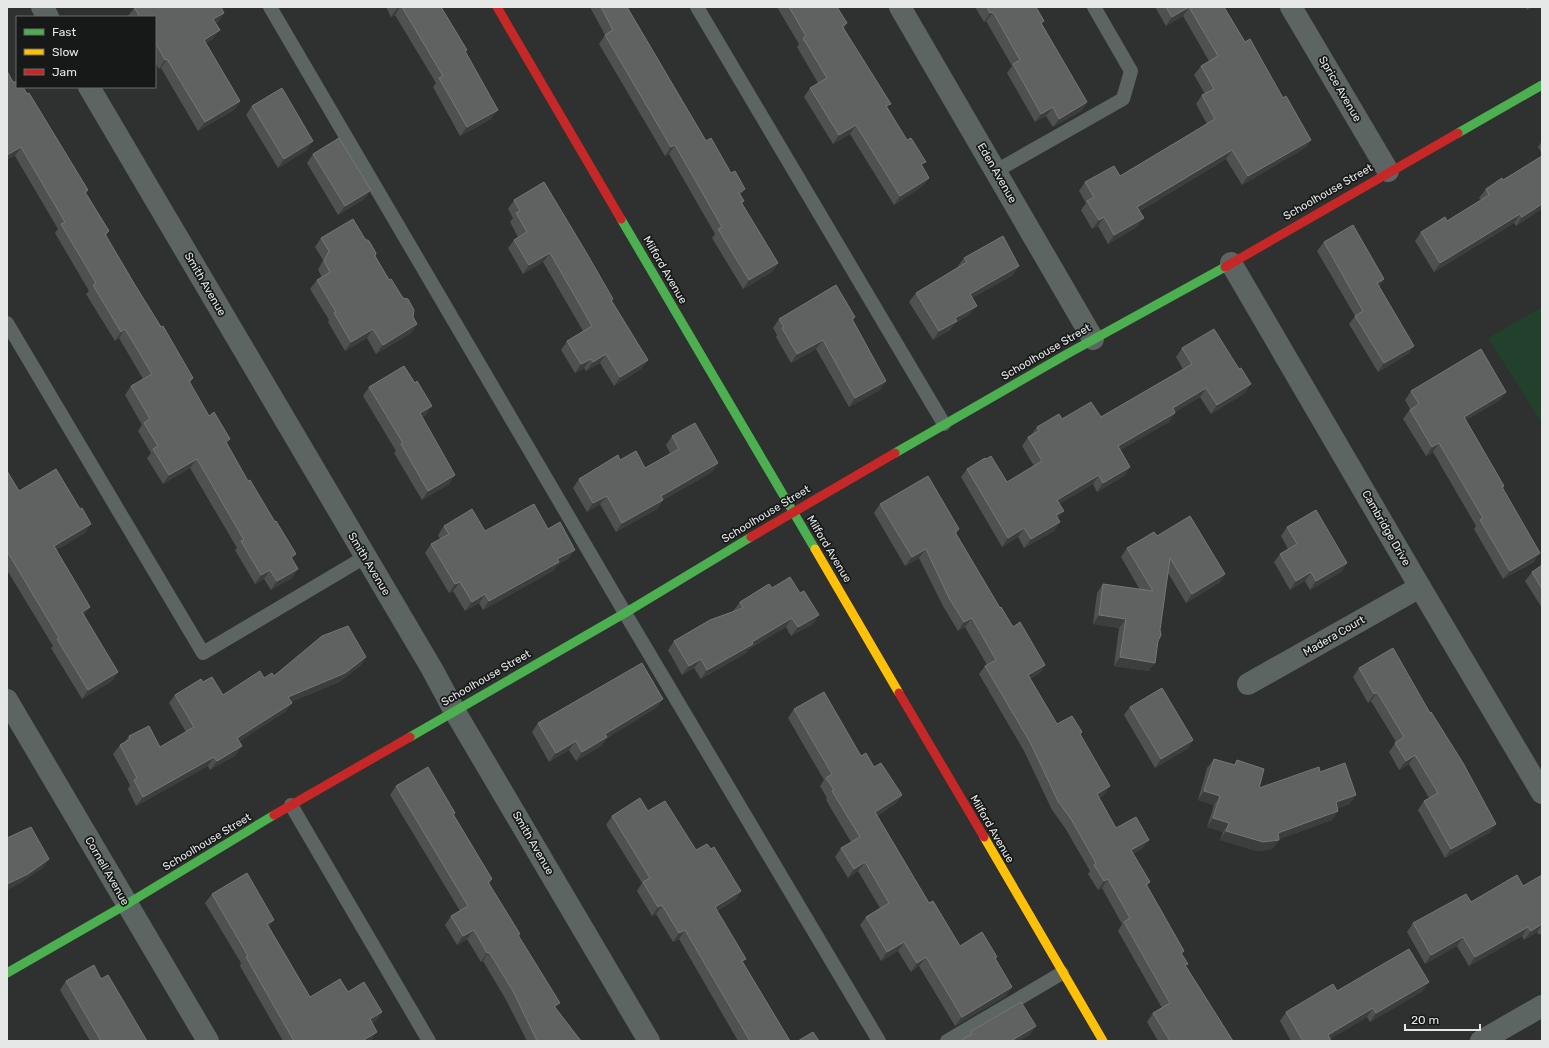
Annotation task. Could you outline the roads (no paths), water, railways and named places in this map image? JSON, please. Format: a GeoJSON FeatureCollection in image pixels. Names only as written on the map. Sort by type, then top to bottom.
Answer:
{"type":"FeatureCollection","features":[{"type":"Feature","properties":{"kind":"street"},"geometry":{"type":"LineString","coordinates":[[42,7],[47,16]]}},
{"type":"Feature","properties":{"kind":"street","name":"Milford Avenue"},"geometry":{"type":"LineString","coordinates":[[497,7],[1102,1041]]}},
{"type":"Feature","properties":{"kind":"street","name":"Eden Avenue"},"geometry":{"type":"LineString","coordinates":[[900,7],[1093,339]]}},
{"type":"Feature","properties":{"kind":"street","name":"Sprice Avenue"},"geometry":{"type":"LineString","coordinates":[[1291,7],[1388,172]]}},
{"type":"Feature","properties":{"kind":"street","name":"Schoolhouse Street"},"geometry":{"type":"LineString","coordinates":[[7,973],[127,904],[291,805],[454,710],[625,613],[792,512],[944,424],[1093,339],[1231,263],[1542,85]]}},
{"type":"Feature","properties":{"kind":"street","name":"Smith Avenue"},"geometry":{"type":"LineString","coordinates":[[90,88],[432,669],[454,710],[648,1041]]}},
{"type":"Feature","properties":{"kind":"street","name":"Cambridge Drive"},"geometry":{"type":"LineString","coordinates":[[1231,263],[1542,793]]}},
{"type":"Feature","properties":{"kind":"street","name":"Madera Court"},"geometry":{"type":"LineString","coordinates":[[1248,684],[1420,587]]}},
{"type":"Feature","properties":{"kind":"street","name":"Cornell Avenue"},"geometry":{"type":"LineString","coordinates":[[7,700],[208,1041]]}},
{"type":"Feature","properties":{"kind":"street"},"geometry":{"type":"LineString","coordinates":[[1481,1041],[1542,1006]]}},
{"type":"Feature","properties":{"kind":"lane"},"geometry":{"type":"LineString","coordinates":[[270,7],[625,613],[879,1041]]}},
{"type":"Feature","properties":{"kind":"lane"},"geometry":{"type":"LineString","coordinates":[[697,7],[944,424]]}},
{"type":"Feature","properties":{"kind":"lane"},"geometry":{"type":"LineString","coordinates":[[996,171],[1123,99],[1131,71],[1094,7]]}},
{"type":"Feature","properties":{"kind":"lane"},"geometry":{"type":"LineString","coordinates":[[7,323],[203,653],[365,557]]}},
{"type":"Feature","properties":{"kind":"lane"},"geometry":{"type":"LineString","coordinates":[[291,805],[429,1041]]}},
{"type":"Feature","properties":{"kind":"lane"},"geometry":{"type":"LineString","coordinates":[[947,1041],[1062,973]]}}]}
